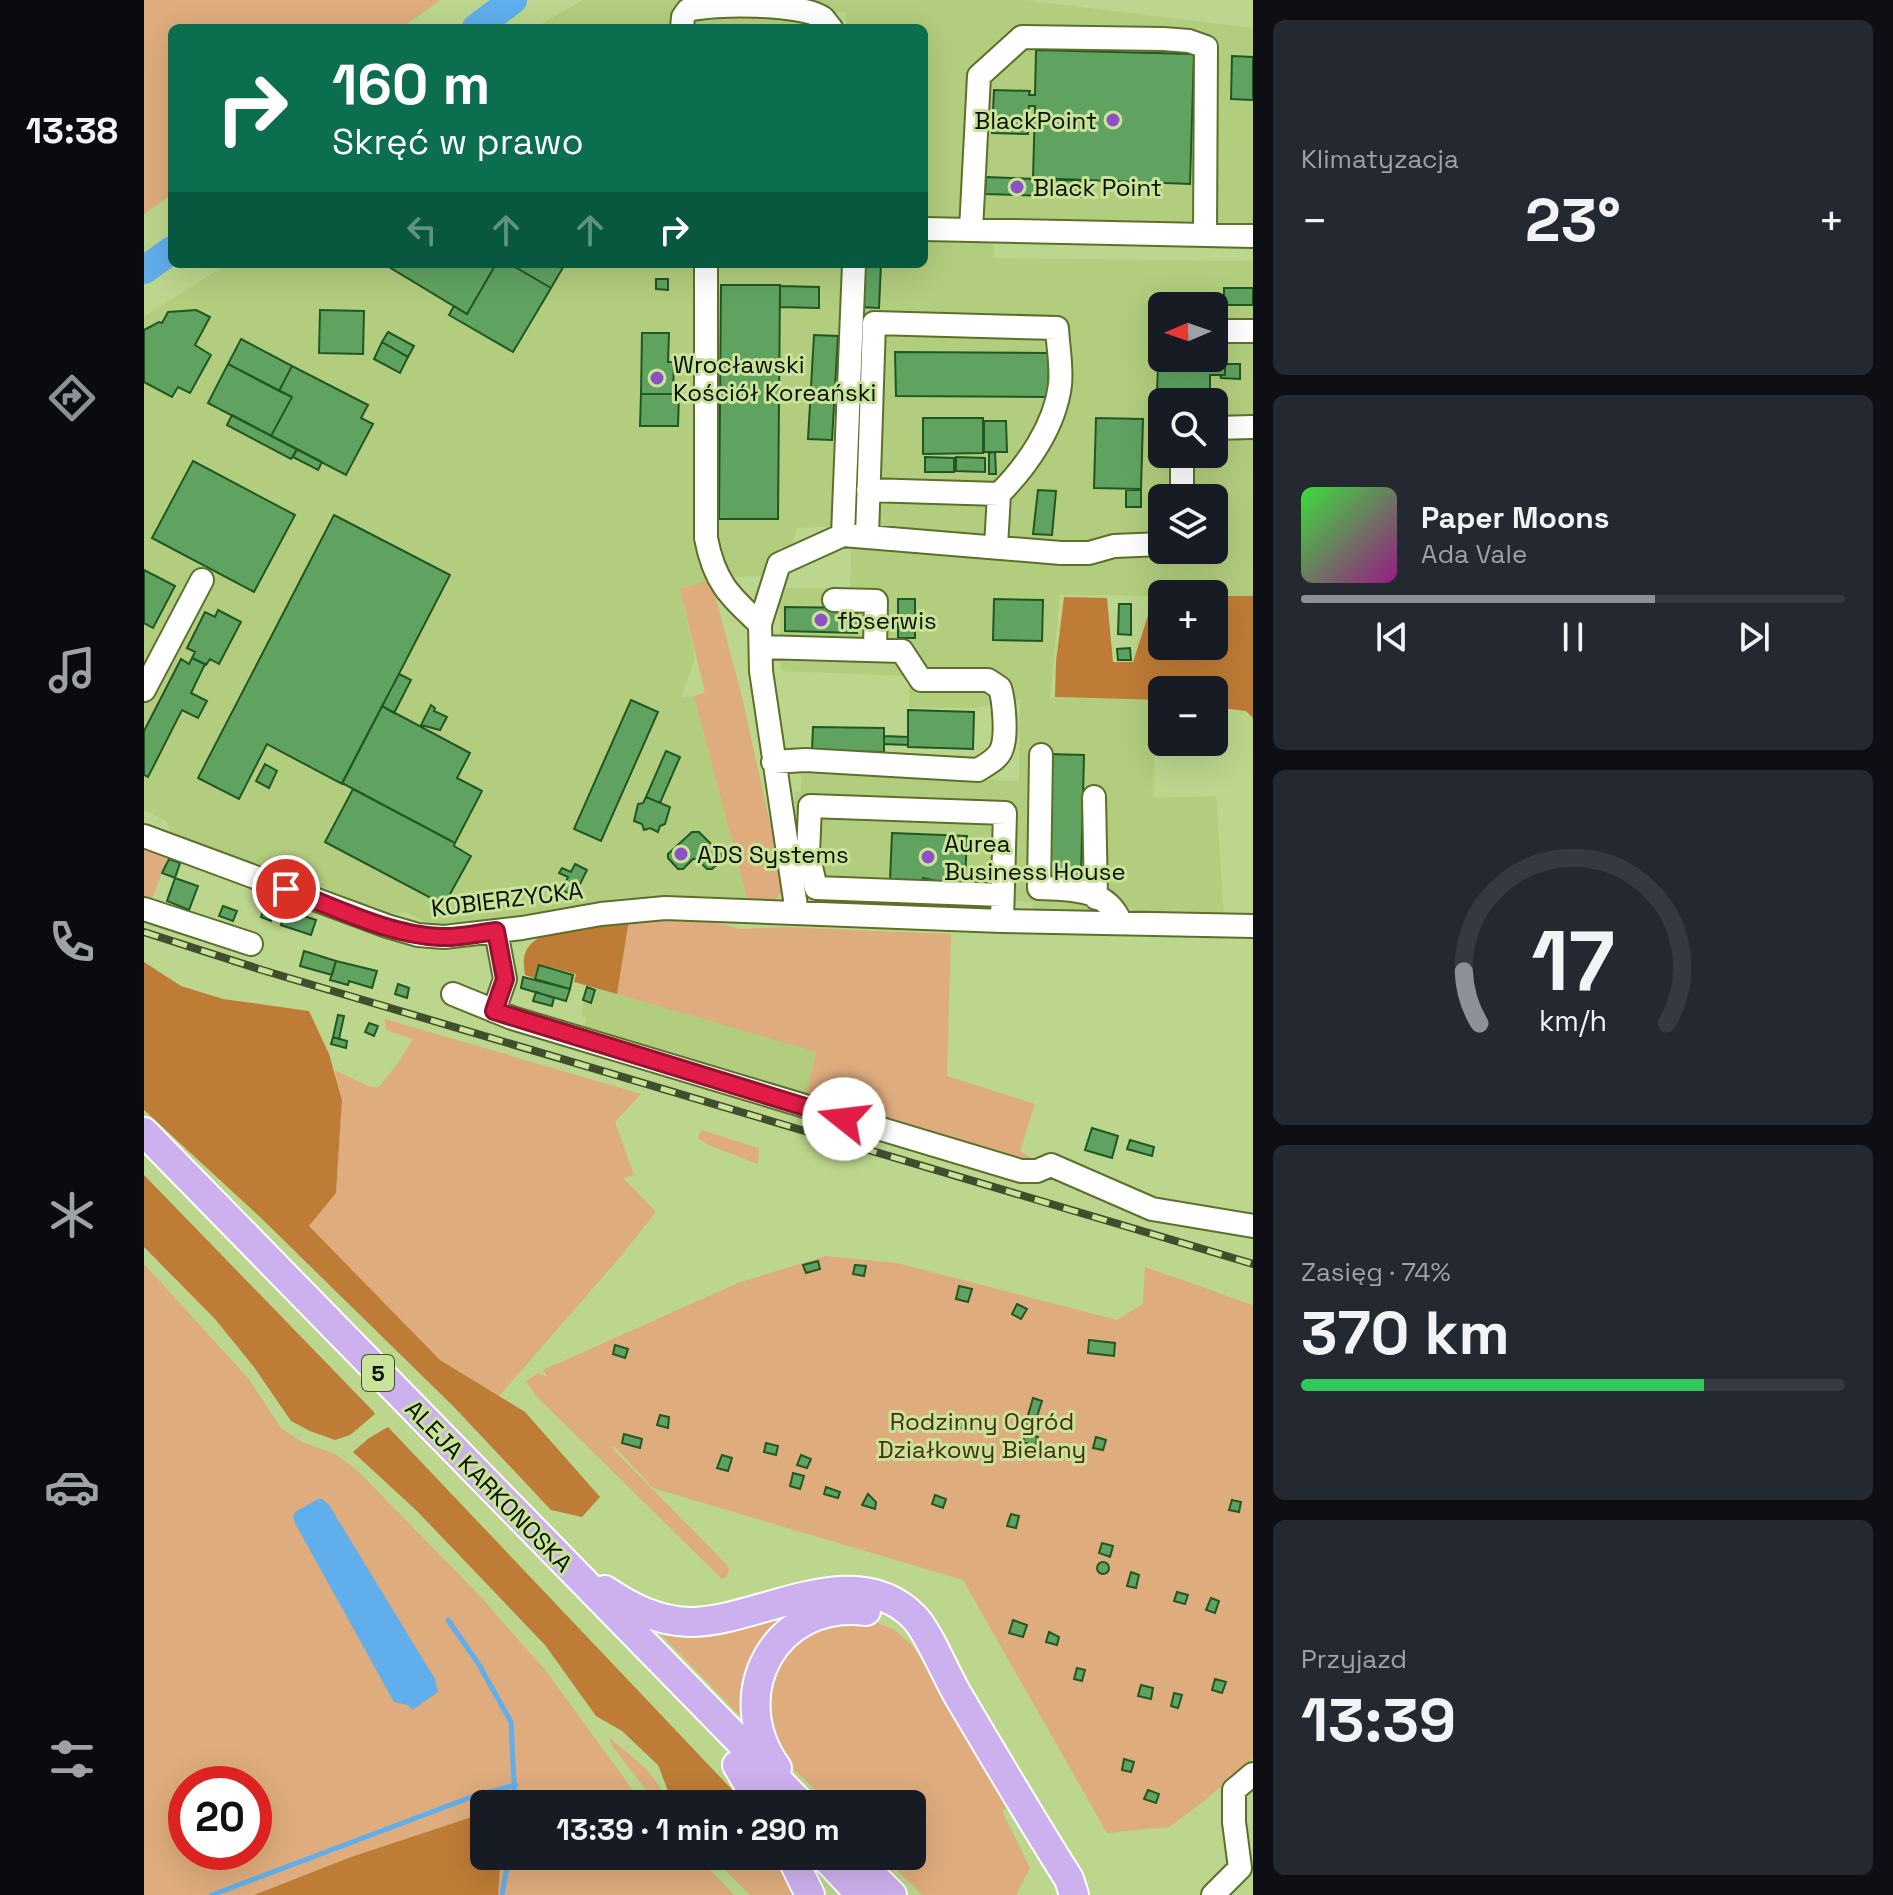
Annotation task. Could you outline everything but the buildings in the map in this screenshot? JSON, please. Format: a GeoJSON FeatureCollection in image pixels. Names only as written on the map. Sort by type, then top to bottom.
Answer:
{"type":"FeatureCollection","features":[{"type":"Feature","properties":{"kind":"main road","name":"ALEJA KARKONOSKA"},"geometry":{"type":"LineString","coordinates":[[144,1132],[788,1790]]}},
{"type":"Feature","properties":{"kind":"main road","name":"ALEJA KARKONOSKA"},"geometry":{"type":"LineString","coordinates":[[144,1154],[761,1790]]}},
{"type":"Feature","properties":{"kind":"main road"},"geometry":{"type":"LineString","coordinates":[[567,1566],[639,1610],[677,1621],[707,1620],[830,1591],[874,1595],[892,1602],[917,1620],[1072,1887]]}},
{"type":"Feature","properties":{"kind":"main road"},"geometry":{"type":"LineString","coordinates":[[793,1790],[767,1751],[759,1731],[756,1710],[756,1691],[763,1665],[782,1637],[813,1616],[848,1609],[870,1612],[912,1632],[938,1660]]}},
{"type":"Feature","properties":{"kind":"main road"},"geometry":{"type":"LineString","coordinates":[[737,1765],[752,1790]]}},
{"type":"Feature","properties":{"kind":"main road"},"geometry":{"type":"LineString","coordinates":[[798,1870],[810,1895]]}},
{"type":"Feature","properties":{"kind":"main road"},"geometry":{"type":"LineString","coordinates":[[837,1870],[861,1895]]}},
{"type":"Feature","properties":{"kind":"main road"},"geometry":{"type":"LineString","coordinates":[[867,1870],[892,1895]]}},
{"type":"Feature","properties":{"kind":"street"},"geometry":{"type":"LineString","coordinates":[[682,24],[688,10],[718,4],[804,10],[822,17],[828,24]]}},
{"type":"Feature","properties":{"kind":"street"},"geometry":{"type":"LineString","coordinates":[[971,230],[979,76],[1022,37],[1147,39],[1189,41],[1206,47],[1205,234]]}},
{"type":"Feature","properties":{"kind":"street"},"geometry":{"type":"LineString","coordinates":[[928,229],[1253,236]]}},
{"type":"Feature","properties":{"kind":"street"},"geometry":{"type":"LineString","coordinates":[[706,268],[706,538],[718,576],[731,598],[760,624]]}},
{"type":"Feature","properties":{"kind":"street"},"geometry":{"type":"LineString","coordinates":[[843,535],[854,268]]}},
{"type":"Feature","properties":{"kind":"street"},"geometry":{"type":"LineString","coordinates":[[867,536],[874,323],[1057,328],[1060,385],[1052,418],[1012,482],[999,494],[996,547]]}},
{"type":"Feature","properties":{"kind":"street"},"geometry":{"type":"LineString","coordinates":[[1228,331],[1253,331]]}},
{"type":"Feature","properties":{"kind":"street"},"geometry":{"type":"LineString","coordinates":[[1228,428],[1253,427]]}},
{"type":"Feature","properties":{"kind":"street"},"geometry":{"type":"LineString","coordinates":[[868,490],[999,494]]}},
{"type":"Feature","properties":{"kind":"street"},"geometry":{"type":"LineString","coordinates":[[797,913],[763,696],[760,624],[782,556],[843,535],[1089,553],[1114,546],[1148,545]]}},
{"type":"Feature","properties":{"kind":"street"},"geometry":{"type":"LineString","coordinates":[[144,690],[202,580]]}},
{"type":"Feature","properties":{"kind":"street"},"geometry":{"type":"LineString","coordinates":[[834,600],[876,601],[875,650]]}},
{"type":"Feature","properties":{"kind":"street"},"geometry":{"type":"LineString","coordinates":[[761,647],[902,651],[921,680],[988,680],[1000,688],[1004,700],[1002,748],[994,760],[978,770],[805,760],[773,762]]}},
{"type":"Feature","properties":{"kind":"street"},"geometry":{"type":"LineString","coordinates":[[1041,755],[1039,888],[1083,890],[1115,909],[1121,923]]}},
{"type":"Feature","properties":{"kind":"street"},"geometry":{"type":"LineString","coordinates":[[1094,797],[1096,898]]}},
{"type":"Feature","properties":{"kind":"street"},"geometry":{"type":"LineString","coordinates":[[1002,895],[816,888],[808,854],[810,806],[1005,813],[1002,921]]}},
{"type":"Feature","properties":{"kind":"street","name":"KOBIERZYCKA"},"geometry":{"type":"LineString","coordinates":[[144,836],[404,932],[444,937],[655,909],[1253,926]]}},
{"type":"Feature","properties":{"kind":"street"},"geometry":{"type":"LineString","coordinates":[[144,909],[251,944]]}},
{"type":"Feature","properties":{"kind":"street"},"geometry":{"type":"LineString","coordinates":[[494,1011],[505,979],[496,931]]}},
{"type":"Feature","properties":{"kind":"street"},"geometry":{"type":"LineString","coordinates":[[453,994],[494,1011],[784,1102],[1021,1171],[1037,1171],[1051,1165],[1152,1209],[1253,1226]]}},
{"type":"Feature","properties":{"kind":"street"},"geometry":{"type":"LineString","coordinates":[[1213,1895],[1240,1868],[1234,1822],[1234,1790],[1253,1774]]}},
{"type":"Feature","properties":{"kind":"shaded area"},"geometry":{"type":"Polygon","coordinates":[[[583,0],[1023,0],[1253,28],[1253,228],[1108,221],[928,220],[928,24],[847,24],[846,12],[790,14],[814,24],[542,24],[583,0]]]}},
{"type":"Feature","properties":{"kind":"shaded area","name":"fbserwis"},"geometry":{"type":"Polygon","coordinates":[[[928,237],[993,239],[994,258],[1253,261],[1253,596],[1228,596],[1228,580],[1148,580],[1148,595],[1060,595],[1050,698],[1148,700],[1148,756],[1155,756],[1153,798],[1216,796],[1224,916],[1146,917],[1121,903],[1109,916],[1032,914],[1033,902],[809,893],[799,863],[794,792],[801,791],[801,774],[1019,781],[1020,699],[974,708],[909,708],[909,676],[781,671],[779,588],[850,588],[860,268],[928,268],[928,237]]]}},
{"type":"Feature","properties":{"kind":"shaded area"},"geometry":{"type":"Polygon","coordinates":[[[221,268],[844,268],[837,526],[797,528],[791,547],[778,548],[769,576],[727,577],[680,589],[695,657],[681,698],[694,696],[747,898],[744,903],[624,898],[580,905],[577,909],[443,926],[405,912],[386,914],[171,835],[166,821],[144,810],[144,317],[221,268]]]}},
{"type":"Feature","properties":{"kind":"shaded area"},"geometry":{"type":"Polygon","coordinates":[[[1228,596],[1253,596],[1253,718],[1246,711],[1228,709],[1228,676],[1148,676],[1148,700],[1055,697],[1064,597],[1107,598],[1113,662],[1133,662],[1148,616],[1148,660],[1228,660],[1228,596]]]}},
{"type":"Feature","properties":{"kind":"shaded area"},"geometry":{"type":"Polygon","coordinates":[[[629,920],[617,994],[574,982],[576,974],[539,964],[534,978],[525,975],[525,953],[530,944],[540,937],[629,920]]]}},
{"type":"Feature","properties":{"kind":"shaded area"},"geometry":{"type":"Polygon","coordinates":[[[144,962],[181,986],[223,999],[309,1011],[329,1054],[342,1100],[336,1193],[309,1226],[440,1360],[525,1412],[600,1497],[582,1517],[551,1510],[454,1407],[260,1217],[144,1110],[144,962]]]}},
{"type":"Feature","properties":{"kind":"shaded area"},"geometry":{"type":"Polygon","coordinates":[[[587,987],[818,1052],[805,1096],[583,1031],[587,1017],[581,1016],[587,987]]]}},
{"type":"Feature","properties":{"kind":"shaded area"},"geometry":{"type":"Polygon","coordinates":[[[144,1175],[375,1414],[350,1435],[335,1440],[291,1421],[254,1367],[215,1319],[144,1247],[144,1175]]]}},
{"type":"Feature","properties":{"kind":"shaded area"},"geometry":{"type":"Polygon","coordinates":[[[388,1427],[732,1790],[668,1790],[658,1765],[622,1731],[596,1716],[545,1645],[417,1511],[353,1452],[388,1427]]]}},
{"type":"Feature","properties":{"kind":"shaded area"},"geometry":{"type":"Polygon","coordinates":[[[470,1818],[470,1870],[500,1870],[498,1895],[254,1895],[351,1857],[470,1818]]]}},
{"type":"Feature","properties":{"kind":"green space"},"geometry":{"type":"Polygon","coordinates":[[[144,0],[440,0],[407,24],[168,24],[168,197],[144,214],[144,0]]]}},
{"type":"Feature","properties":{"kind":"green space"},"geometry":{"type":"Polygon","coordinates":[[[711,580],[742,697],[785,890],[773,901],[747,898],[694,696],[705,692],[680,589],[711,580]]]}},
{"type":"Feature","properties":{"kind":"green space"},"geometry":{"type":"Polygon","coordinates":[[[144,845],[169,854],[150,904],[144,902],[144,845]]]}},
{"type":"Feature","properties":{"kind":"green space"},"geometry":{"type":"Polygon","coordinates":[[[629,920],[704,920],[741,929],[782,927],[951,934],[947,1076],[1035,1104],[1020,1151],[1035,1161],[977,1148],[805,1096],[817,1052],[617,994],[629,920]]]}},
{"type":"Feature","properties":{"kind":"green space"},"geometry":{"type":"Polygon","coordinates":[[[385,1019],[641,1094],[615,1122],[634,1175],[623,1178],[656,1212],[499,1396],[440,1360],[309,1226],[336,1193],[342,1100],[335,1070],[370,1087],[379,1087],[413,1039],[386,1030],[385,1019]]]}},
{"type":"Feature","properties":{"kind":"green space"},"geometry":{"type":"Polygon","coordinates":[[[701,1130],[759,1148],[758,1164],[708,1145],[698,1138],[701,1130]]]}},
{"type":"Feature","properties":{"kind":"green space","name":"Rodzinny Ogród Działkowy Bielany"},"geometry":{"type":"Polygon","coordinates":[[[825,1256],[897,1263],[1117,1320],[1143,1304],[1145,1267],[1253,1305],[1253,1758],[1169,1827],[1107,1833],[963,1580],[653,1488],[614,1446],[613,1449],[726,1564],[729,1569],[722,1579],[536,1396],[526,1381],[538,1373],[548,1377],[543,1370],[738,1283],[825,1256]]]}},
{"type":"Feature","properties":{"kind":"green space"},"geometry":{"type":"Polygon","coordinates":[[[144,1264],[248,1378],[281,1428],[302,1442],[337,1455],[359,1472],[479,1595],[546,1671],[633,1790],[470,1790],[470,1818],[351,1857],[254,1895],[144,1895],[144,1264]]]}},
{"type":"Feature","properties":{"kind":"green space"},"geometry":{"type":"Polygon","coordinates":[[[800,1606],[745,1721],[653,1626],[800,1606]]]}},
{"type":"Feature","properties":{"kind":"green space"},"geometry":{"type":"Polygon","coordinates":[[[871,1620],[895,1630],[913,1646],[1009,1806],[1002,1811],[1030,1868],[1016,1895],[922,1895],[897,1870],[926,1870],[926,1790],[815,1790],[783,1759],[768,1735],[771,1668],[815,1623],[871,1620]]]}},
{"type":"Feature","properties":{"kind":"green space"},"geometry":{"type":"Polygon","coordinates":[[[609,1737],[651,1775],[661,1790],[646,1790],[612,1746],[609,1737]]]}},
{"type":"Feature","properties":{"kind":"green space"},"geometry":{"type":"Polygon","coordinates":[[[500,1870],[710,1870],[734,1895],[498,1895],[500,1870]]]}},
{"type":"Feature","properties":{"kind":"green space"},"geometry":{"type":"Polygon","coordinates":[[[725,1870],[787,1870],[799,1895],[750,1895],[725,1870]]]}},
{"type":"Feature","properties":{"kind":"water"},"geometry":{"type":"Polygon","coordinates":[[[318,1499],[329,1505],[435,1679],[438,1692],[412,1710],[408,1705],[394,1702],[296,1525],[295,1512],[318,1499]]]}},
{"type":"Feature","properties":{"kind":"waterway"},"geometry":{"type":"LineString","coordinates":[[481,24],[513,0]]}},
{"type":"Feature","properties":{"kind":"waterway"},"geometry":{"type":"LineString","coordinates":[[144,270],[168,253]]}},
{"type":"Feature","properties":{"kind":"waterway"},"geometry":{"type":"LineString","coordinates":[[448,1620],[478,1663],[511,1722],[514,1790]]}},
{"type":"Feature","properties":{"kind":"waterway"},"geometry":{"type":"LineString","coordinates":[[212,1895],[474,1796],[516,1785]]}},
{"type":"Feature","properties":{"kind":"waterway"},"geometry":{"type":"LineString","coordinates":[[502,1895],[506,1870]]}},
{"type":"Feature","properties":{"kind":"railway"},"geometry":{"type":"LineString","coordinates":[[144,932],[262,970],[1253,1264]]}},
{"type":"Feature","properties":{"kind":"place","name":"BlackPoint"},"geometry":{"type":"Point","coordinates":[1113,120]}},
{"type":"Feature","properties":{"kind":"place","name":"Black Point"},"geometry":{"type":"Point","coordinates":[1017,187]}},
{"type":"Feature","properties":{"kind":"place","name":"Wrocławski Kościół Koreański"},"geometry":{"type":"Point","coordinates":[657,378]}},
{"type":"Feature","properties":{"kind":"place","name":"fbserwis"},"geometry":{"type":"Point","coordinates":[821,620]}},
{"type":"Feature","properties":{"kind":"place","name":"ADS Systems"},"geometry":{"type":"Point","coordinates":[681,854]}},
{"type":"Feature","properties":{"kind":"place","name":"Aurea Business House"},"geometry":{"type":"Point","coordinates":[928,857]}},
{"type":"Feature","properties":{"kind":"route"},"geometry":{"type":"LineString","coordinates":[[286,889],[418,935],[444,937],[496,931],[505,979],[494,1011],[844,1119]]}}]}
